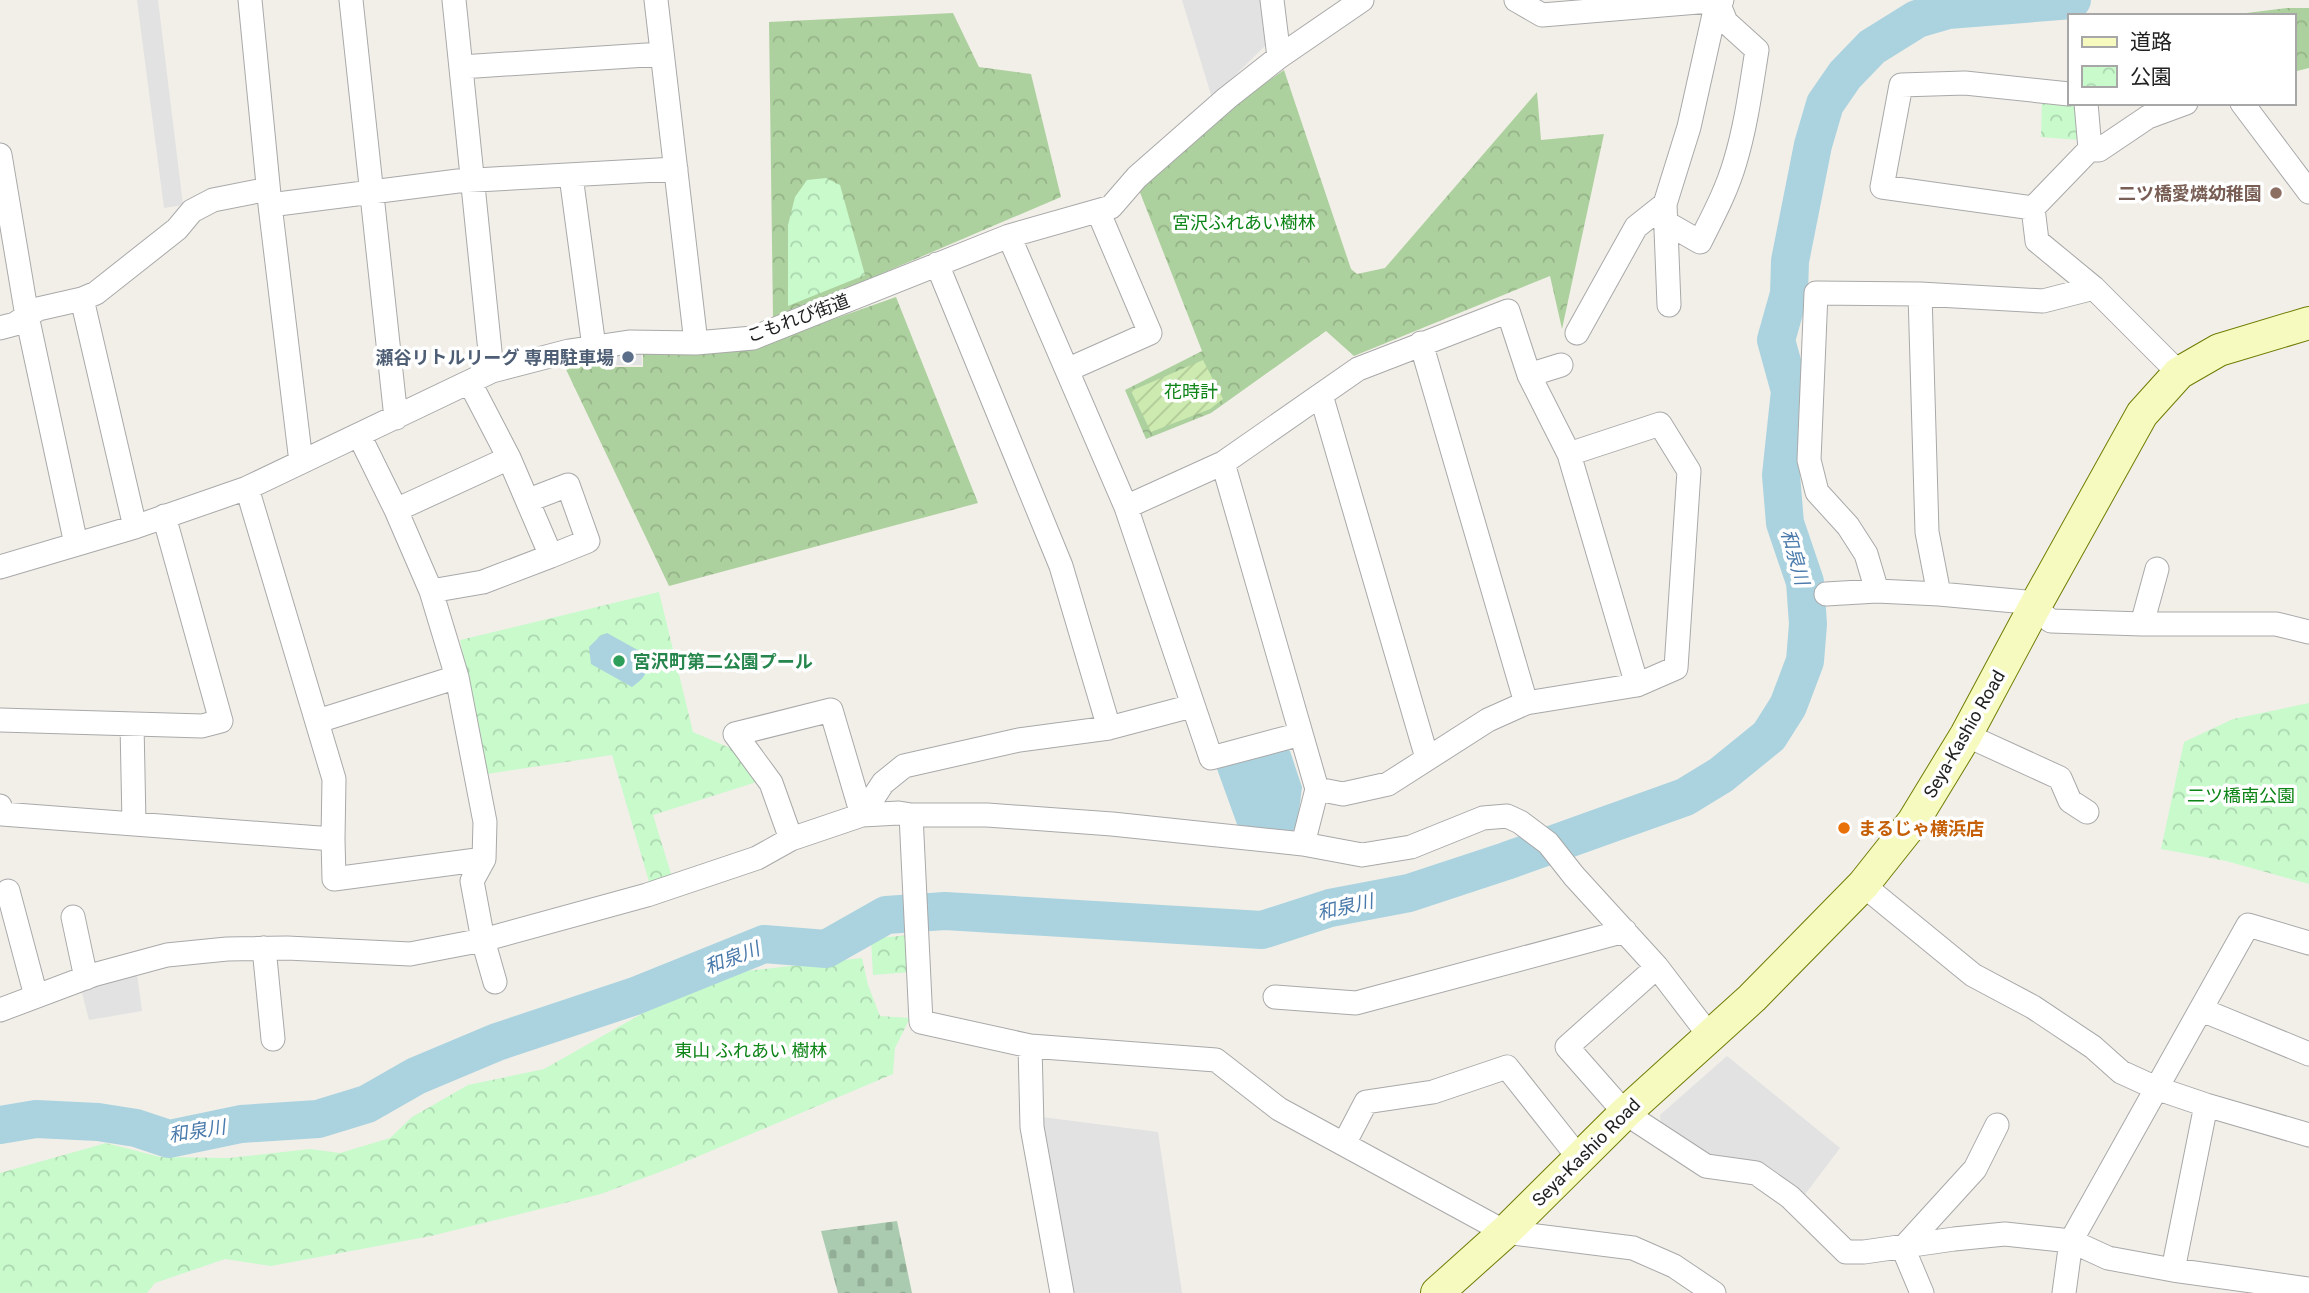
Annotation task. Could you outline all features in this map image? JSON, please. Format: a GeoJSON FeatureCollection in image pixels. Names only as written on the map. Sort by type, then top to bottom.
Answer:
{"type":"FeatureCollection","features":[{"type":"Feature","properties":{"kind":"main road","name":"Seya-Kashio Road"},"geometry":{"type":"LineString","coordinates":[[1437,1293],[1505,1232],[1625,1113],[1752,999],[1863,885],[1913,822],[1966,735],[2142,414],[2179,373],[2220,350],[2309,323]]}},
{"type":"Feature","properties":{"kind":"street"},"geometry":{"type":"LineString","coordinates":[[250,0],[269,197],[301,463]]}},
{"type":"Feature","properties":{"kind":"street"},"geometry":{"type":"LineString","coordinates":[[351,0],[396,418]]}},
{"type":"Feature","properties":{"kind":"street"},"geometry":{"type":"LineString","coordinates":[[454,0],[492,371]]}},
{"type":"Feature","properties":{"kind":"street"},"geometry":{"type":"LineString","coordinates":[[656,0],[696,343]]}},
{"type":"Feature","properties":{"kind":"street"},"geometry":{"type":"LineString","coordinates":[[1272,0],[1279,57]]}},
{"type":"Feature","properties":{"kind":"street"},"geometry":{"type":"LineString","coordinates":[[1067,370],[1150,334],[1098,211],[1111,207],[1137,177],[1279,57],[1362,0]]}},
{"type":"Feature","properties":{"kind":"street"},"geometry":{"type":"LineString","coordinates":[[1516,0],[1542,15],[1626,4],[1719,0]]}},
{"type":"Feature","properties":{"kind":"street"},"geometry":{"type":"LineString","coordinates":[[1668,305],[1665,213],[1689,127],[1719,0]]}},
{"type":"Feature","properties":{"kind":"street"},"geometry":{"type":"LineString","coordinates":[[1665,213],[1700,242],[1735,163],[1748,109],[1757,50],[1726,22],[1719,0]]}},
{"type":"Feature","properties":{"kind":"street"},"geometry":{"type":"LineString","coordinates":[[461,67],[662,54]]}},
{"type":"Feature","properties":{"kind":"street"},"geometry":{"type":"LineString","coordinates":[[2034,208],[1882,187],[1901,85],[1965,83],[2068,94]]}},
{"type":"Feature","properties":{"kind":"street"},"geometry":{"type":"LineString","coordinates":[[2086,105],[2090,149],[2034,208],[2037,241],[2094,288],[2179,373]]}},
{"type":"Feature","properties":{"kind":"street"},"geometry":{"type":"LineString","coordinates":[[2090,149],[2099,150],[2148,117],[2181,105]]}},
{"type":"Feature","properties":{"kind":"street"},"geometry":{"type":"LineString","coordinates":[[2244,105],[2309,192]]}},
{"type":"Feature","properties":{"kind":"street"},"geometry":{"type":"LineString","coordinates":[[0,155],[5,218],[76,544]]}},
{"type":"Feature","properties":{"kind":"street"},"geometry":{"type":"LineString","coordinates":[[0,328],[16,324],[38,309],[96,293],[177,229],[192,211],[213,200],[371,192],[473,181],[676,169]]}},
{"type":"Feature","properties":{"kind":"street"},"geometry":{"type":"LineString","coordinates":[[570,176],[594,347]]}},
{"type":"Feature","properties":{"kind":"street","name":"こもれび街道"},"geometry":{"type":"LineString","coordinates":[[0,568],[135,527],[247,488],[492,371],[569,351],[629,342],[696,343],[753,338],[1009,236],[1098,211]]}},
{"type":"Feature","properties":{"kind":"street"},"geometry":{"type":"LineString","coordinates":[[1577,333],[1636,227],[1665,213]]}},
{"type":"Feature","properties":{"kind":"street"},"geometry":{"type":"LineString","coordinates":[[1009,236],[1126,508],[1211,758],[1301,733]]}},
{"type":"Feature","properties":{"kind":"street"},"geometry":{"type":"LineString","coordinates":[[937,264],[1061,566],[1109,728]]}},
{"type":"Feature","properties":{"kind":"street"},"geometry":{"type":"LineString","coordinates":[[1877,591],[1867,554],[1848,526],[1817,492],[1809,460],[1816,293],[1920,294],[2043,301],[2094,288]]}},
{"type":"Feature","properties":{"kind":"street"},"geometry":{"type":"LineString","coordinates":[[1920,294],[1927,532],[1939,594]]}},
{"type":"Feature","properties":{"kind":"street"},"geometry":{"type":"LineString","coordinates":[[82,299],[135,527]]}},
{"type":"Feature","properties":{"kind":"street"},"geometry":{"type":"LineString","coordinates":[[1126,508],[1223,463],[1358,369],[1508,311],[1529,375],[1569,454],[1637,685]]}},
{"type":"Feature","properties":{"kind":"street"},"geometry":{"type":"LineString","coordinates":[[1421,343],[1526,703]]}},
{"type":"Feature","properties":{"kind":"street"},"geometry":{"type":"LineString","coordinates":[[1529,375],[1561,365]]}},
{"type":"Feature","properties":{"kind":"street"},"geometry":{"type":"LineString","coordinates":[[470,383],[529,500],[551,556]]}},
{"type":"Feature","properties":{"kind":"street"},"geometry":{"type":"LineString","coordinates":[[1321,395],[1427,758]]}},
{"type":"Feature","properties":{"kind":"street"},"geometry":{"type":"LineString","coordinates":[[1317,789],[1343,794],[1388,783],[1488,720],[1526,703],[1637,685],[1676,668],[1689,471],[1660,424],[1569,454]]}},
{"type":"Feature","properties":{"kind":"street"},"geometry":{"type":"LineString","coordinates":[[359,435],[396,510],[431,591],[457,677],[485,822],[484,859],[472,881],[482,940],[495,982]]}},
{"type":"Feature","properties":{"kind":"street"},"geometry":{"type":"LineString","coordinates":[[396,510],[509,458]]}},
{"type":"Feature","properties":{"kind":"street"},"geometry":{"type":"LineString","coordinates":[[1223,463],[1317,789],[1303,845]]}},
{"type":"Feature","properties":{"kind":"street"},"geometry":{"type":"LineString","coordinates":[[431,591],[483,582],[588,541],[568,485],[529,500]]}},
{"type":"Feature","properties":{"kind":"street"},"geometry":{"type":"LineString","coordinates":[[247,488],[334,779],[334,879],[484,859]]}},
{"type":"Feature","properties":{"kind":"street"},"geometry":{"type":"LineString","coordinates":[[0,720],[202,726],[221,721],[164,516]]}},
{"type":"Feature","properties":{"kind":"street"},"geometry":{"type":"LineString","coordinates":[[2142,624],[2157,569]]}},
{"type":"Feature","properties":{"kind":"street"},"geometry":{"type":"LineString","coordinates":[[1826,594],[1877,591],[2026,602],[2050,621],[2276,624],[2309,632]]}},
{"type":"Feature","properties":{"kind":"street"},"geometry":{"type":"LineString","coordinates":[[318,721],[457,677]]}},
{"type":"Feature","properties":{"kind":"street"},"geometry":{"type":"LineString","coordinates":[[862,815],[883,783],[904,766],[1019,740],[1109,728],[1192,706]]}},
{"type":"Feature","properties":{"kind":"street"},"geometry":{"type":"LineString","coordinates":[[790,839],[771,783],[735,734],[831,710],[862,815]]}},
{"type":"Feature","properties":{"kind":"street"},"geometry":{"type":"LineString","coordinates":[[132,724],[134,823]]}},
{"type":"Feature","properties":{"kind":"street"},"geometry":{"type":"LineString","coordinates":[[1966,735],[2060,778],[2070,801],[2087,812]]}},
{"type":"Feature","properties":{"kind":"street"},"geometry":{"type":"LineString","coordinates":[[0,806],[2,814],[333,839]]}},
{"type":"Feature","properties":{"kind":"street"},"geometry":{"type":"LineString","coordinates":[[0,1010],[86,978],[167,955],[264,948],[410,954],[482,940],[647,895],[757,858],[790,839],[862,815],[987,815],[1112,824],[1303,845],[1362,855],[1411,848],[1483,818],[1507,817],[1520,822],[1548,843],[1574,876],[1657,967],[1709,1035]]}},
{"type":"Feature","properties":{"kind":"street"},"geometry":{"type":"LineString","coordinates":[[911,815],[921,1022],[1030,1046],[1216,1060],[1279,1109],[1505,1232],[1633,1248],[1674,1266],[1714,1293]]}},
{"type":"Feature","properties":{"kind":"street"},"geometry":{"type":"LineString","coordinates":[[1863,885],[1973,975],[2032,1007],[2093,1047],[2121,1072],[2156,1088],[2206,1105],[2309,1135]]}},
{"type":"Feature","properties":{"kind":"street"},"geometry":{"type":"LineString","coordinates":[[8,891],[36,996]]}},
{"type":"Feature","properties":{"kind":"street"},"geometry":{"type":"LineString","coordinates":[[73,917],[86,978]]}},
{"type":"Feature","properties":{"kind":"street"},"geometry":{"type":"LineString","coordinates":[[2064,1293],[2071,1241],[2248,925],[2309,943]]}},
{"type":"Feature","properties":{"kind":"street"},"geometry":{"type":"LineString","coordinates":[[1275,998],[1356,1003],[1625,931]]}},
{"type":"Feature","properties":{"kind":"street"},"geometry":{"type":"LineString","coordinates":[[264,948],[273,1039]]}},
{"type":"Feature","properties":{"kind":"street"},"geometry":{"type":"LineString","coordinates":[[1657,967],[1567,1047],[1625,1113],[1706,1166],[1756,1173],[1790,1197],[1846,1252],[1903,1248],[2005,1234],[2071,1241],[2108,1258],[2173,1270],[2216,1285],[2309,1289]]}},
{"type":"Feature","properties":{"kind":"street"},"geometry":{"type":"LineString","coordinates":[[2202,1010],[2309,1054]]}},
{"type":"Feature","properties":{"kind":"street"},"geometry":{"type":"LineString","coordinates":[[1030,1046],[1032,1127],[1062,1293]]}},
{"type":"Feature","properties":{"kind":"street"},"geometry":{"type":"LineString","coordinates":[[1344,1144],[1366,1102],[1433,1092],[1507,1068],[1579,1158]]}},
{"type":"Feature","properties":{"kind":"street"},"geometry":{"type":"LineString","coordinates":[[2173,1270],[2206,1105]]}},
{"type":"Feature","properties":{"kind":"street"},"geometry":{"type":"LineString","coordinates":[[1903,1248],[1984,1173],[1997,1125]]}},
{"type":"Feature","properties":{"kind":"street"},"geometry":{"type":"LineString","coordinates":[[1903,1248],[1922,1293]]}},
{"type":"Feature","properties":{"kind":"green space"},"geometry":{"type":"Polygon","coordinates":[[[2309,8],[2309,68],[2295,72],[2295,14],[2238,14],[2309,8]]]}},
{"type":"Feature","properties":{"kind":"green space"},"geometry":{"type":"Polygon","coordinates":[[[953,13],[979,67],[1031,74],[1061,197],[773,320],[769,22],[953,13]]]}},
{"type":"Feature","properties":{"kind":"green space","name":"宮沢ふれあい樹林"},"geometry":{"type":"Polygon","coordinates":[[[1284,70],[1351,269],[1357,274],[1385,268],[1537,92],[1541,140],[1604,134],[1562,329],[1550,276],[1354,356],[1326,331],[1211,413],[1146,439],[1125,390],[1202,351],[1139,190],[1241,100],[1284,70]]]}},
{"type":"Feature","properties":{"kind":"green space"},"geometry":{"type":"Polygon","coordinates":[[[2042,99],[2081,105],[2079,140],[2041,137],[2042,99]]]}},
{"type":"Feature","properties":{"kind":"green space"},"geometry":{"type":"Polygon","coordinates":[[[826,178],[840,185],[865,275],[788,306],[788,225],[795,197],[807,180],[826,178]]]}},
{"type":"Feature","properties":{"kind":"green space"},"geometry":{"type":"Polygon","coordinates":[[[896,297],[978,503],[669,586],[562,361],[613,351],[613,367],[643,367],[643,348],[774,340],[896,297]]]}},
{"type":"Feature","properties":{"kind":"green space","name":"花時計"},"geometry":{"type":"Polygon","coordinates":[[[1203,360],[1223,399],[1210,409],[1151,432],[1131,391],[1203,360]]]}},
{"type":"Feature","properties":{"kind":"green space"},"geometry":{"type":"Polygon","coordinates":[[[659,592],[693,732],[730,748],[763,780],[653,815],[673,880],[650,885],[612,755],[487,774],[460,640],[659,592]]]}},
{"type":"Feature","properties":{"kind":"green space","name":"二ツ橋南公園"},"geometry":{"type":"Polygon","coordinates":[[[2309,703],[2309,884],[2226,861],[2161,849],[2184,742],[2233,719],[2309,703]]]}},
{"type":"Feature","properties":{"kind":"green space"},"geometry":{"type":"Polygon","coordinates":[[[910,935],[911,972],[873,975],[871,940],[910,935]]]}},
{"type":"Feature","properties":{"kind":"green space","name":"東山 ふれあい 樹林"},"geometry":{"type":"Polygon","coordinates":[[[862,958],[868,985],[880,1016],[910,1018],[895,1048],[893,1074],[673,1167],[601,1194],[431,1236],[271,1266],[225,1259],[155,1283],[147,1293],[0,1293],[0,1173],[106,1143],[160,1157],[229,1158],[310,1149],[340,1153],[390,1138],[412,1117],[468,1085],[544,1069],[645,1012],[737,972],[862,958]]]}},
{"type":"Feature","properties":{"kind":"green space"},"geometry":{"type":"Polygon","coordinates":[[[897,1221],[912,1293],[838,1293],[821,1231],[897,1221]]]}},
{"type":"Feature","properties":{"kind":"shaded area"},"geometry":{"type":"Polygon","coordinates":[[[137,0],[158,0],[183,205],[164,208],[137,0]]]}},
{"type":"Feature","properties":{"kind":"shaded area"},"geometry":{"type":"Polygon","coordinates":[[[1182,0],[1263,0],[1268,43],[1212,98],[1182,0]]]}},
{"type":"Feature","properties":{"kind":"shaded area","name":"瀬谷リトルリーグ 専用駐車場"},"geometry":{"type":"Polygon","coordinates":[[[641,348],[642,365],[615,365],[614,349],[641,348]]]}},
{"type":"Feature","properties":{"kind":"shaded area"},"geometry":{"type":"Polygon","coordinates":[[[137,974],[142,1011],[89,1020],[81,989],[137,974]]]}},
{"type":"Feature","properties":{"kind":"shaded area"},"geometry":{"type":"Polygon","coordinates":[[[1727,1056],[1840,1148],[1803,1197],[1782,1176],[1753,1165],[1715,1160],[1661,1127],[1660,1115],[1727,1056]]]}},
{"type":"Feature","properties":{"kind":"shaded area"},"geometry":{"type":"Polygon","coordinates":[[[1042,1117],[1158,1132],[1182,1293],[1071,1293],[1042,1117]]]}},
{"type":"Feature","properties":{"kind":"water","name":"宮沢町第二公園プール"},"geometry":{"type":"Polygon","coordinates":[[[607,633],[645,654],[646,673],[632,687],[591,664],[589,647],[607,633]]]}},
{"type":"Feature","properties":{"kind":"water"},"geometry":{"type":"Polygon","coordinates":[[[1285,748],[1290,751],[1302,787],[1297,828],[1290,832],[1238,827],[1217,769],[1285,748]]]}},
{"type":"Feature","properties":{"kind":"waterway","name":"和泉川"},"geometry":{"type":"LineString","coordinates":[[0,1125],[36,1119],[98,1122],[136,1128],[169,1139],[241,1124],[318,1119],[367,1104],[416,1076],[497,1042],[635,996],[764,944],[826,949],[886,915],[945,911],[1262,930],[1330,908],[1409,893],[1685,797],[1721,775],[1769,736],[1788,706],[1805,661],[1808,624],[1805,582],[1785,523],[1781,475],[1790,391],[1776,340],[1789,294],[1790,261],[1813,145],[1825,104],[1845,75],[1872,47],[1917,19],[1948,10],[2072,0]]}},
{"type":"Feature","properties":{"kind":"place","name":"二ツ橋愛燐幼稚園"},"geometry":{"type":"Point","coordinates":[2276,193]}},
{"type":"Feature","properties":{"kind":"place","name":"瀬谷リトルリーグ 専用駐車場"},"geometry":{"type":"Point","coordinates":[628,357]}},
{"type":"Feature","properties":{"kind":"place","name":"宮沢町第二公園プール"},"geometry":{"type":"Point","coordinates":[619,661]}},
{"type":"Feature","properties":{"kind":"place","name":"まるじゃ横浜店"},"geometry":{"type":"Point","coordinates":[1844,828]}}]}
